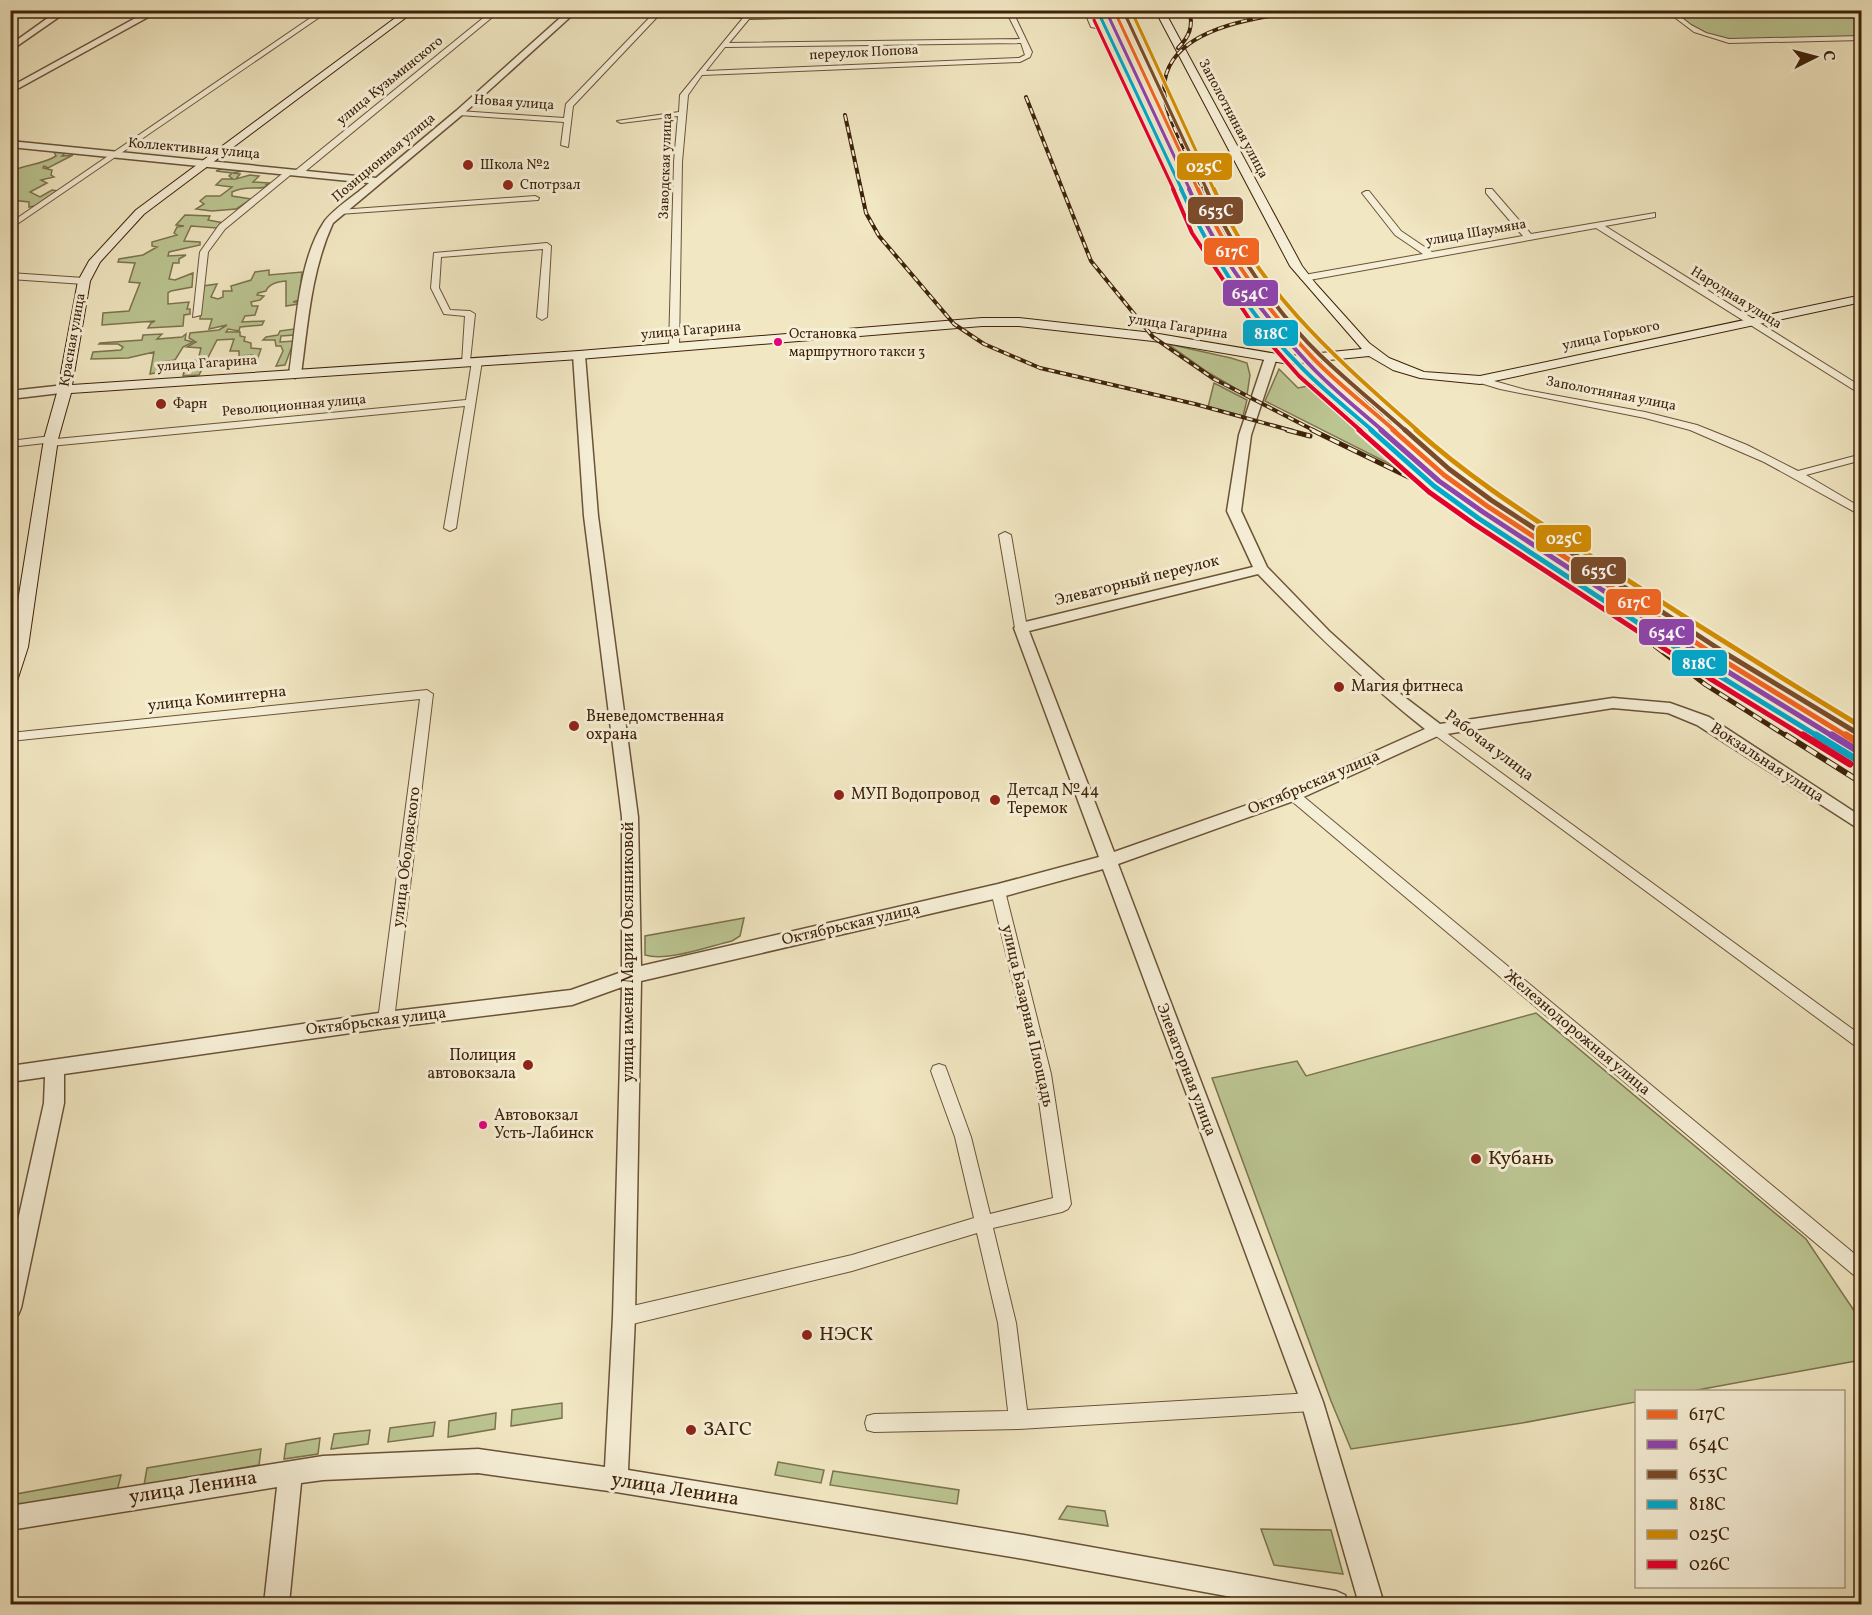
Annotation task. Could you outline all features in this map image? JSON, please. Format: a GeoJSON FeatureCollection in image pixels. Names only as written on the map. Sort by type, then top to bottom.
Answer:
{"type":"FeatureCollection","features":[{"type":"Feature","properties":{"kind":"main road","name":"Красная улица"},"geometry":{"type":"LineString","coordinates":[[10,678],[20,647],[50,441],[65,389],[84,281],[95,261],[140,212],[412,10]]}},
{"type":"Feature","properties":{"kind":"main road","name":"Заполотняная улица"},"geometry":{"type":"LineString","coordinates":[[1159,10],[1276,233],[1304,278],[1372,352]]}},
{"type":"Feature","properties":{"kind":"main road","name":"улица Горького"},"geometry":{"type":"LineString","coordinates":[[1372,352],[1388,363],[1421,375],[1448,380],[1480,380],[1862,298]]}},
{"type":"Feature","properties":{"kind":"main road","name":"улица Гагарина"},"geometry":{"type":"LineString","coordinates":[[65,389],[579,355],[963,323],[1019,322],[1153,337],[1289,360],[1372,352]]}},
{"type":"Feature","properties":{"kind":"street"},"geometry":{"type":"LineString","coordinates":[[10,44],[57,10]]}},
{"type":"Feature","properties":{"kind":"street"},"geometry":{"type":"LineString","coordinates":[[10,49],[65,10]]}},
{"type":"Feature","properties":{"kind":"street"},"geometry":{"type":"LineString","coordinates":[[10,91],[157,10]]}},
{"type":"Feature","properties":{"kind":"street"},"geometry":{"type":"LineString","coordinates":[[10,227],[327,10]]}},
{"type":"Feature","properties":{"kind":"street","name":"улица Кузьминского"},"geometry":{"type":"LineString","coordinates":[[196,315],[204,252],[222,227],[295,172],[498,10]]}},
{"type":"Feature","properties":{"kind":"street","name":"Позиционная улица"},"geometry":{"type":"LineString","coordinates":[[295,374],[306,297],[321,236],[329,222],[459,113],[574,10]]}},
{"type":"Feature","properties":{"kind":"street"},"geometry":{"type":"LineString","coordinates":[[596,10],[750,15],[1009,11],[1023,41],[724,45]]}},
{"type":"Feature","properties":{"kind":"street"},"geometry":{"type":"LineString","coordinates":[[1087,10],[1094,27]]}},
{"type":"Feature","properties":{"kind":"street"},"geometry":{"type":"LineString","coordinates":[[1668,10],[1679,21],[1708,38],[1729,41],[1862,38]]}},
{"type":"Feature","properties":{"kind":"street","name":"Новая улица"},"geometry":{"type":"LineString","coordinates":[[565,145],[569,106],[658,13]]}},
{"type":"Feature","properties":{"kind":"street","name":"Заводская улица"},"geometry":{"type":"LineString","coordinates":[[674,348],[681,114],[684,95],[750,15]]}},
{"type":"Feature","properties":{"kind":"street","name":"переулок Попова"},"geometry":{"type":"LineString","coordinates":[[700,73],[1020,60],[1028,56],[1029,52],[1023,41]]}},
{"type":"Feature","properties":{"kind":"street","name":"Новая улица"},"geometry":{"type":"LineString","coordinates":[[459,113],[568,120]]}},
{"type":"Feature","properties":{"kind":"street"},"geometry":{"type":"LineString","coordinates":[[621,120],[681,114]]}},
{"type":"Feature","properties":{"kind":"street","name":"Коллективная улица"},"geometry":{"type":"LineString","coordinates":[[10,144],[376,181]]}},
{"type":"Feature","properties":{"kind":"street"},"geometry":{"type":"LineString","coordinates":[[1489,191],[1529,237]]}},
{"type":"Feature","properties":{"kind":"street"},"geometry":{"type":"LineString","coordinates":[[1366,193],[1398,233],[1430,255]]}},
{"type":"Feature","properties":{"kind":"street"},"geometry":{"type":"LineString","coordinates":[[339,212],[535,198]]}},
{"type":"Feature","properties":{"kind":"street","name":"улица Шаумяна"},"geometry":{"type":"LineString","coordinates":[[1304,278],[1652,215]]}},
{"type":"Feature","properties":{"kind":"street","name":"Народная улица"},"geometry":{"type":"LineString","coordinates":[[1598,225],[1747,322],[1862,392]]}},
{"type":"Feature","properties":{"kind":"street"},"geometry":{"type":"LineString","coordinates":[[450,528],[469,402],[470,314],[447,312],[435,288],[438,255],[547,246],[542,317]]}},
{"type":"Feature","properties":{"kind":"street"},"geometry":{"type":"LineString","coordinates":[[10,276],[84,281]]}},
{"type":"Feature","properties":{"kind":"street","name":"улица имени Марии Овсянниковой"},"geometry":{"type":"LineString","coordinates":[[579,355],[591,516],[630,817],[631,976],[624,1317],[616,1480]]}},
{"type":"Feature","properties":{"kind":"street","name":"Рабочая улица"},"geometry":{"type":"LineString","coordinates":[[1271,357],[1243,444],[1233,511],[1261,569],[1324,634],[1385,690],[1862,1045]]}},
{"type":"Feature","properties":{"kind":"street","name":"Заполотняная улица"},"geometry":{"type":"LineString","coordinates":[[1480,380],[1509,390],[1670,420],[1720,438],[1799,474],[1862,513]]}},
{"type":"Feature","properties":{"kind":"street","name":"улица Гагарина"},"geometry":{"type":"LineString","coordinates":[[10,395],[65,389]]}},
{"type":"Feature","properties":{"kind":"street","name":"Революционная улица"},"geometry":{"type":"LineString","coordinates":[[10,444],[469,402]]}},
{"type":"Feature","properties":{"kind":"street"},"geometry":{"type":"LineString","coordinates":[[1799,474],[1862,457]]}},
{"type":"Feature","properties":{"kind":"street","name":"Элеваторная улица"},"geometry":{"type":"LineString","coordinates":[[1005,535],[1021,628],[1312,1402],[1372,1605]]}},
{"type":"Feature","properties":{"kind":"street","name":"Элеваторный переулок"},"geometry":{"type":"LineString","coordinates":[[1021,628],[1261,569]]}},
{"type":"Feature","properties":{"kind":"street","name":"улица Коминтерна"},"geometry":{"type":"LineString","coordinates":[[10,737],[427,694]]}},
{"type":"Feature","properties":{"kind":"street","name":"улица Ободовского"},"geometry":{"type":"LineString","coordinates":[[386,1020],[427,694]]}},
{"type":"Feature","properties":{"kind":"street","name":"Октябрьская улица"},"geometry":{"type":"LineString","coordinates":[[10,1074],[386,1020],[572,997],[631,976],[998,891],[1107,861],[1293,795],[1437,730],[1613,703],[1670,708]]}},
{"type":"Feature","properties":{"kind":"street","name":"Вокзальная улица"},"geometry":{"type":"LineString","coordinates":[[1670,708],[1703,721],[1862,825]]}},
{"type":"Feature","properties":{"kind":"street","name":"Железнодорожная улица"},"geometry":{"type":"LineString","coordinates":[[1293,795],[1862,1271]]}},
{"type":"Feature","properties":{"kind":"street","name":"улица Базарная Площадь"},"geometry":{"type":"LineString","coordinates":[[624,1317],[852,1263],[983,1223],[1062,1204],[1043,1074],[998,891]]}},
{"type":"Feature","properties":{"kind":"street"},"geometry":{"type":"LineString","coordinates":[[10,1308],[54,1103],[55,1066]]}},
{"type":"Feature","properties":{"kind":"street"},"geometry":{"type":"LineString","coordinates":[[939,1071],[963,1137],[1007,1323],[1019,1420]]}},
{"type":"Feature","properties":{"kind":"street"},"geometry":{"type":"LineString","coordinates":[[874,1423],[1019,1420],[1312,1402]]}},
{"type":"Feature","properties":{"kind":"street","name":"улица Ленина"},"geometry":{"type":"LineString","coordinates":[[10,1518],[324,1468],[478,1461],[616,1480],[1024,1547],[1336,1605]]}},
{"type":"Feature","properties":{"kind":"street"},"geometry":{"type":"LineString","coordinates":[[277,1605],[290,1473]]}},
{"type":"Feature","properties":{"kind":"green space"},"geometry":{"type":"Polygon","coordinates":[[[1668,11],[1861,11],[1861,37],[1729,41],[1696,30],[1668,11]]]}},
{"type":"Feature","properties":{"kind":"green space"},"geometry":{"type":"Polygon","coordinates":[[[53,150],[66,152],[62,156],[73,155],[48,168],[44,166],[43,168],[52,170],[51,175],[54,177],[41,180],[47,183],[30,192],[40,197],[52,190],[59,191],[41,205],[29,207],[29,202],[11,200],[10,172],[51,159],[56,156],[53,150]]]}},
{"type":"Feature","properties":{"kind":"green space"},"geometry":{"type":"Polygon","coordinates":[[[227,167],[242,171],[233,173],[240,174],[236,179],[250,175],[259,176],[253,182],[270,183],[265,187],[243,188],[232,192],[232,196],[251,199],[236,209],[212,211],[196,209],[204,204],[200,201],[206,196],[220,196],[232,187],[216,185],[222,179],[233,179],[229,176],[232,173],[216,171],[227,167]]]}},
{"type":"Feature","properties":{"kind":"green space"},"geometry":{"type":"Polygon","coordinates":[[[185,215],[210,216],[208,220],[224,223],[217,228],[191,226],[184,241],[200,242],[200,245],[169,252],[168,256],[186,255],[179,259],[179,263],[173,263],[169,279],[175,280],[193,273],[192,287],[168,293],[168,304],[189,302],[187,309],[190,309],[190,314],[184,315],[183,326],[148,328],[155,321],[102,325],[103,313],[129,311],[140,283],[129,282],[135,263],[118,262],[119,259],[143,255],[157,247],[152,246],[152,242],[177,235],[174,233],[177,227],[184,226],[176,225],[185,215]]]}},
{"type":"Feature","properties":{"kind":"green space"},"geometry":{"type":"Polygon","coordinates":[[[269,270],[269,275],[302,272],[299,300],[293,302],[299,302],[298,304],[286,306],[286,281],[274,283],[266,291],[258,293],[257,295],[264,296],[260,300],[251,302],[252,306],[258,306],[255,315],[245,316],[242,322],[264,321],[262,325],[240,327],[239,331],[228,329],[226,332],[240,332],[240,336],[245,337],[244,341],[251,343],[251,348],[261,349],[257,360],[253,360],[253,355],[239,356],[239,351],[230,351],[234,339],[217,340],[199,375],[183,376],[186,362],[198,360],[201,348],[187,347],[196,342],[189,338],[190,333],[219,330],[227,325],[209,329],[212,319],[200,319],[203,286],[217,284],[211,297],[218,299],[223,297],[223,291],[232,291],[231,286],[251,280],[255,272],[269,270]]]}},
{"type":"Feature","properties":{"kind":"green space"},"geometry":{"type":"Polygon","coordinates":[[[294,329],[294,335],[281,336],[280,342],[294,341],[285,365],[276,366],[283,351],[281,346],[276,346],[275,340],[263,340],[266,337],[278,335],[280,331],[294,329]]]}},
{"type":"Feature","properties":{"kind":"green space"},"geometry":{"type":"Polygon","coordinates":[[[162,334],[157,339],[182,337],[186,334],[185,340],[193,342],[183,347],[175,360],[163,362],[159,372],[150,374],[154,352],[128,358],[91,359],[93,352],[121,350],[123,347],[118,344],[100,343],[142,340],[143,335],[162,334]]]}},
{"type":"Feature","properties":{"kind":"green space"},"geometry":{"type":"Polygon","coordinates":[[[1168,344],[1247,363],[1250,375],[1247,395],[1209,373],[1168,344]]]}},
{"type":"Feature","properties":{"kind":"green space"},"geometry":{"type":"Polygon","coordinates":[[[1279,369],[1298,388],[1327,382],[1455,497],[1265,401],[1279,369]]]}},
{"type":"Feature","properties":{"kind":"green space"},"geometry":{"type":"Polygon","coordinates":[[[1214,383],[1247,400],[1243,416],[1208,407],[1214,383]]]}},
{"type":"Feature","properties":{"kind":"green space"},"geometry":{"type":"Polygon","coordinates":[[[744,918],[740,936],[732,941],[676,955],[654,957],[645,955],[645,936],[744,918]]]}},
{"type":"Feature","properties":{"kind":"green space","name":"Кубань"},"geometry":{"type":"Polygon","coordinates":[[[1536,1013],[1806,1239],[1861,1321],[1861,1360],[1697,1390],[1635,1390],[1635,1402],[1522,1423],[1351,1449],[1331,1401],[1212,1078],[1297,1061],[1306,1076],[1536,1013]]]}},
{"type":"Feature","properties":{"kind":"green space"},"geometry":{"type":"Polygon","coordinates":[[[562,1403],[562,1418],[511,1426],[512,1410],[562,1403]]]}},
{"type":"Feature","properties":{"kind":"green space"},"geometry":{"type":"Polygon","coordinates":[[[496,1413],[495,1429],[448,1437],[449,1421],[496,1413]]]}},
{"type":"Feature","properties":{"kind":"green space"},"geometry":{"type":"Polygon","coordinates":[[[435,1422],[433,1436],[388,1442],[390,1428],[435,1422]]]}},
{"type":"Feature","properties":{"kind":"green space"},"geometry":{"type":"Polygon","coordinates":[[[370,1430],[368,1444],[331,1449],[334,1434],[370,1430]]]}},
{"type":"Feature","properties":{"kind":"green space"},"geometry":{"type":"Polygon","coordinates":[[[320,1438],[318,1454],[284,1459],[286,1444],[320,1438]]]}},
{"type":"Feature","properties":{"kind":"green space"},"geometry":{"type":"Polygon","coordinates":[[[261,1449],[259,1465],[144,1485],[147,1468],[261,1449]]]}},
{"type":"Feature","properties":{"kind":"green space"},"geometry":{"type":"Polygon","coordinates":[[[778,1462],[824,1470],[821,1483],[775,1475],[778,1462]]]}},
{"type":"Feature","properties":{"kind":"green space"},"geometry":{"type":"Polygon","coordinates":[[[833,1471],[959,1490],[957,1504],[830,1485],[833,1471]]]}},
{"type":"Feature","properties":{"kind":"green space"},"geometry":{"type":"Polygon","coordinates":[[[121,1475],[117,1491],[11,1510],[11,1495],[121,1475]]]}},
{"type":"Feature","properties":{"kind":"green space"},"geometry":{"type":"Polygon","coordinates":[[[1067,1506],[1105,1511],[1108,1526],[1059,1519],[1067,1506]]]}},
{"type":"Feature","properties":{"kind":"green space"},"geometry":{"type":"Polygon","coordinates":[[[1261,1529],[1331,1530],[1343,1574],[1274,1565],[1261,1529]]]}},
{"type":"Feature","properties":{"kind":"railway"},"geometry":{"type":"LineString","coordinates":[[1178,48],[1190,31],[1189,10]]}},
{"type":"Feature","properties":{"kind":"railway"},"geometry":{"type":"LineString","coordinates":[[1306,10],[1253,19],[1215,30],[1198,38],[1173,60],[1167,72],[1164,95],[1176,131],[1210,203],[1251,273],[1284,317],[1314,349],[1400,431]]}},
{"type":"Feature","properties":{"kind":"railway"},"geometry":{"type":"LineString","coordinates":[[1026,97],[1091,261],[1153,337],[1214,379],[1315,431]]}},
{"type":"Feature","properties":{"kind":"railway"},"geometry":{"type":"LineString","coordinates":[[845,115],[866,213],[879,236],[954,324],[984,344],[1040,368],[1195,404],[1293,431]]}},
{"type":"Feature","properties":{"kind":"railway"},"geometry":{"type":"LineString","coordinates":[[1287,430],[1310,436]]}},
{"type":"Feature","properties":{"kind":"railway"},"geometry":{"type":"LineString","coordinates":[[1312,430],[1421,483],[1561,572]]}},
{"type":"Feature","properties":{"kind":"railway"},"geometry":{"type":"LineString","coordinates":[[1399,430],[1442,468],[1511,518],[1651,608],[1861,737]]}},
{"type":"Feature","properties":{"kind":"railway"},"geometry":{"type":"LineString","coordinates":[[1435,469],[1474,504],[1512,531]]}},
{"type":"Feature","properties":{"kind":"railway"},"geometry":{"type":"LineString","coordinates":[[1554,558],[1740,678],[1837,737]]}},
{"type":"Feature","properties":{"kind":"railway"},"geometry":{"type":"LineString","coordinates":[[1655,646],[1706,685],[1788,737]]}},
{"type":"Feature","properties":{"kind":"railway"},"geometry":{"type":"LineString","coordinates":[[1786,735],[1862,783]]}},
{"type":"Feature","properties":{"kind":"railway"},"geometry":{"type":"LineString","coordinates":[[1834,735],[1862,752]]}},
{"type":"Feature","properties":{"kind":"transit line","name":"617C"},"geometry":{"type":"LineString","coordinates":[[1114,10],[1174,135],[1212,222],[1271,311],[1314,359],[1444,475],[1487,506],[1721,659],[1862,745]]}},
{"type":"Feature","properties":{"kind":"transit line","name":"653С"},"geometry":{"type":"LineString","coordinates":[[1123,10],[1219,218],[1277,306],[1319,354],[1449,469],[1491,500],[1725,653],[1862,736]]}},
{"type":"Feature","properties":{"kind":"transit line","name":"025С"},"geometry":{"type":"LineString","coordinates":[[1131,10],[1188,129],[1225,215],[1283,302],[1325,348],[1453,463],[1495,494],[1729,646],[1862,727]]}},
{"type":"Feature","properties":{"kind":"transit line","name":"654С"},"geometry":{"type":"LineString","coordinates":[[1107,13],[1167,138],[1205,226],[1265,315],[1309,365],[1439,481],[1483,512],[1717,665],[1858,751]]}},
{"type":"Feature","properties":{"kind":"transit line","name":"818С"},"geometry":{"type":"LineString","coordinates":[[1100,16],[1199,229],[1258,319],[1304,370],[1434,486],[1478,518],[1713,672],[1854,758]]}},
{"type":"Feature","properties":{"kind":"transit line","name":"026С"},"geometry":{"type":"LineString","coordinates":[[1094,20],[1154,144],[1192,233],[1252,323],[1299,376],[1429,492],[1474,524],[1709,678],[1850,764]]}},
{"type":"Feature","properties":{"kind":"place","name":"Школа №2"},"geometry":{"type":"Point","coordinates":[468,165]}},
{"type":"Feature","properties":{"kind":"place","name":"Спотрзал"},"geometry":{"type":"Point","coordinates":[508,185]}},
{"type":"Feature","properties":{"kind":"place","name":"Остановка маршрутного такси 3"},"geometry":{"type":"Point","coordinates":[778,342]}},
{"type":"Feature","properties":{"kind":"place","name":"Фарн"},"geometry":{"type":"Point","coordinates":[161,404]}},
{"type":"Feature","properties":{"kind":"place","name":"Магия фитнеса"},"geometry":{"type":"Point","coordinates":[1339,687]}},
{"type":"Feature","properties":{"kind":"place","name":"Вневедомственная охрана"},"geometry":{"type":"Point","coordinates":[574,726]}},
{"type":"Feature","properties":{"kind":"place","name":"МУП Водопровод"},"geometry":{"type":"Point","coordinates":[839,795]}},
{"type":"Feature","properties":{"kind":"place","name":"Детсад №44 Теремок"},"geometry":{"type":"Point","coordinates":[995,800]}},
{"type":"Feature","properties":{"kind":"place","name":"Полиция автовокзала"},"geometry":{"type":"Point","coordinates":[528,1065]}},
{"type":"Feature","properties":{"kind":"place","name":"Автовокзал Усть-Лабинск"},"geometry":{"type":"Point","coordinates":[483,1125]}},
{"type":"Feature","properties":{"kind":"place","name":"Кубань"},"geometry":{"type":"Point","coordinates":[1476,1159]}},
{"type":"Feature","properties":{"kind":"place","name":"НЭСК"},"geometry":{"type":"Point","coordinates":[807,1335]}},
{"type":"Feature","properties":{"kind":"place","name":"ЗАГС"},"geometry":{"type":"Point","coordinates":[691,1430]}}]}
